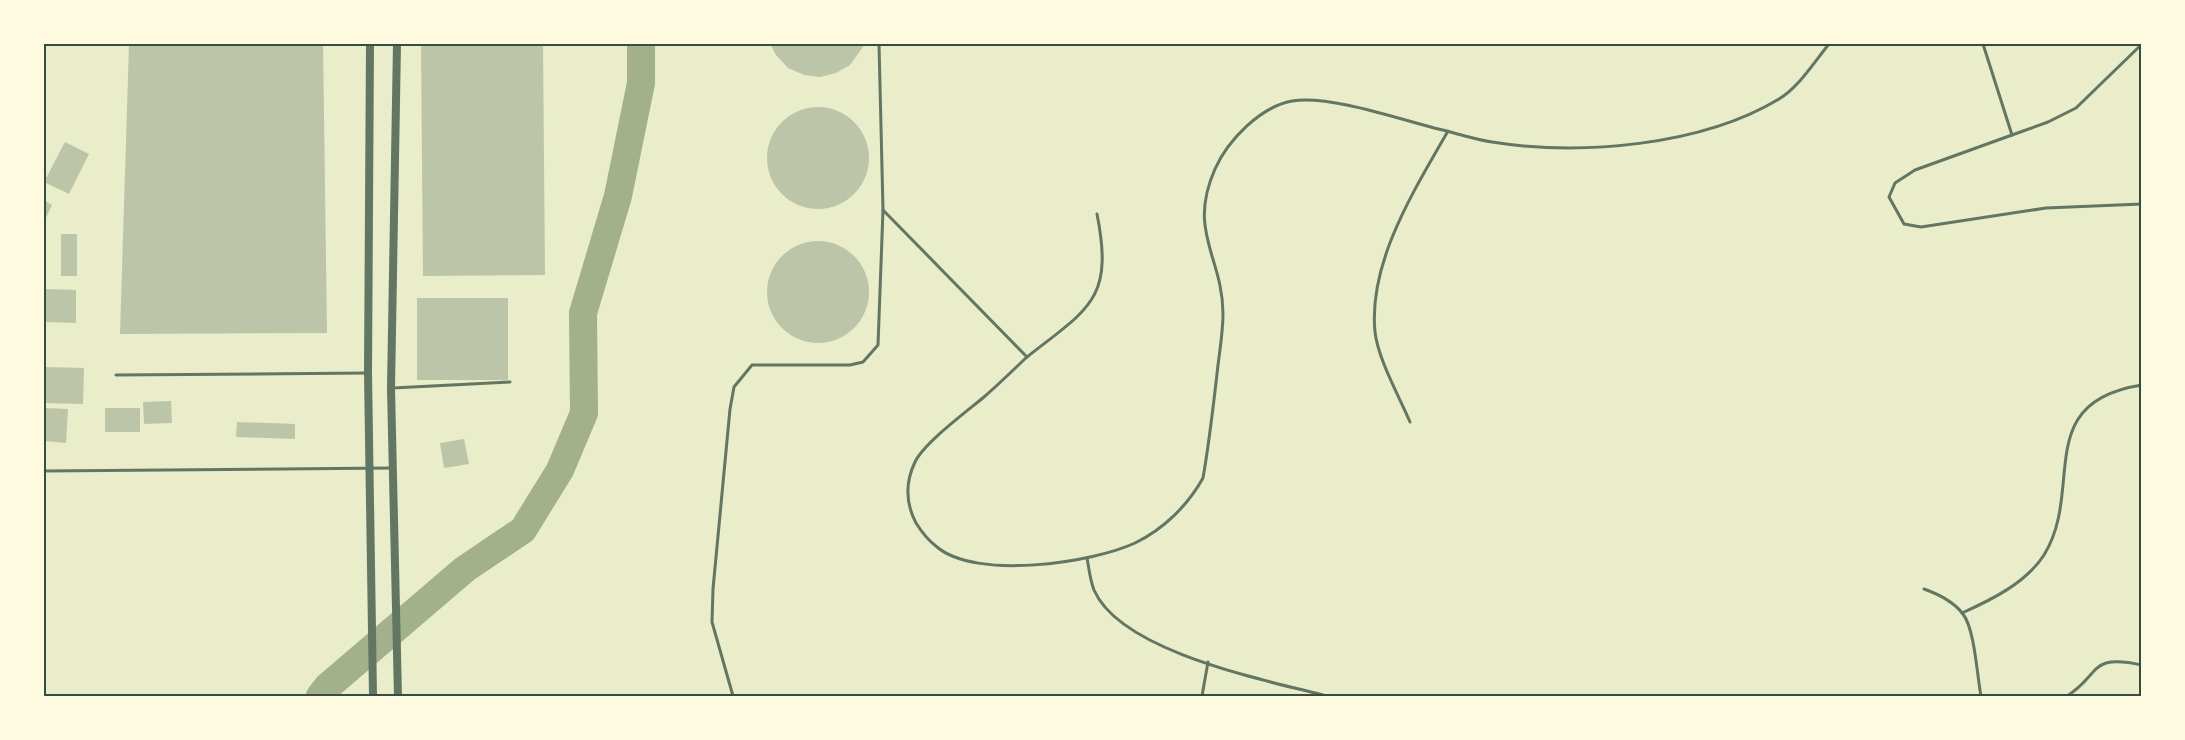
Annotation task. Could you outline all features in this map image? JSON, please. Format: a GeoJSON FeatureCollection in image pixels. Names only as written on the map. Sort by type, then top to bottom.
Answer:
{"type":"FeatureCollection","features":[{"type":"Feature","properties":{"kind":"street"},"geometry":{"type":"LineString","coordinates":[[370,44],[368,373],[373,696]]}},
{"type":"Feature","properties":{"kind":"street"},"geometry":{"type":"LineString","coordinates":[[397,44],[392,468],[398,696]]}},
{"type":"Feature","properties":{"kind":"lane"},"geometry":{"type":"LineString","coordinates":[[733,696],[712,622],[727,435],[734,387],[752,365],[850,365],[862,362],[878,345],[883,210],[879,44]]}},
{"type":"Feature","properties":{"kind":"lane"},"geometry":{"type":"LineString","coordinates":[[1097,214],[1103,244],[1102,271],[1096,295],[1080,315],[1027,357],[915,461],[908,488],[908,509],[920,529],[938,549],[967,560],[994,565],[1062,563],[1135,543],[1160,527],[1191,499],[1203,478],[1223,317],[1222,289],[1210,258],[1203,219],[1208,189],[1216,166],[1242,131],[1270,108],[1292,101],[1313,101],[1492,142],[1593,148],[1651,142],[1706,130],[1781,98],[1829,44]]}},
{"type":"Feature","properties":{"kind":"lane"},"geometry":{"type":"LineString","coordinates":[[1983,44],[2012,135]]}},
{"type":"Feature","properties":{"kind":"lane"},"geometry":{"type":"LineString","coordinates":[[2142,44],[2076,108],[2048,122],[1915,170],[1895,183],[1889,197],[1904,224],[1922,226],[2046,208],[2142,204]]}},
{"type":"Feature","properties":{"kind":"lane"},"geometry":{"type":"LineString","coordinates":[[1410,422],[1375,333],[1377,281],[1388,247],[1449,131]]}},
{"type":"Feature","properties":{"kind":"lane"},"geometry":{"type":"LineString","coordinates":[[883,210],[1027,357]]}},
{"type":"Feature","properties":{"kind":"lane"},"geometry":{"type":"LineString","coordinates":[[116,375],[368,373]]}},
{"type":"Feature","properties":{"kind":"lane"},"geometry":{"type":"LineString","coordinates":[[392,388],[510,382]]}},
{"type":"Feature","properties":{"kind":"lane"},"geometry":{"type":"LineString","coordinates":[[1962,613],[2003,592],[2024,576],[2043,555],[2055,527],[2063,490],[2064,459],[2068,435],[2081,415],[2100,398],[2118,389],[2142,385]]}},
{"type":"Feature","properties":{"kind":"lane"},"geometry":{"type":"LineString","coordinates":[[44,471],[392,468]]}},
{"type":"Feature","properties":{"kind":"lane"},"geometry":{"type":"LineString","coordinates":[[1087,558],[1094,590],[1108,610],[1125,627],[1168,649],[1327,696]]}},
{"type":"Feature","properties":{"kind":"lane"},"geometry":{"type":"LineString","coordinates":[[1924,589],[1941,596],[1962,613],[1968,625],[1981,696]]}},
{"type":"Feature","properties":{"kind":"lane"},"geometry":{"type":"LineString","coordinates":[[2067,696],[2104,663],[2121,660],[2142,665]]}},
{"type":"Feature","properties":{"kind":"lane"},"geometry":{"type":"LineString","coordinates":[[1202,696],[1208,662]]}},
{"type":"Feature","properties":{"kind":"building"},"geometry":{"type":"Polygon","coordinates":[[[129,44],[323,44],[327,333],[120,334],[129,44]]]}},
{"type":"Feature","properties":{"kind":"building"},"geometry":{"type":"Polygon","coordinates":[[[421,44],[543,44],[545,275],[423,276],[421,44]]]}},
{"type":"Feature","properties":{"kind":"building"},"geometry":{"type":"Polygon","coordinates":[[[770,44],[865,44],[850,65],[836,73],[820,77],[804,75],[788,68],[770,44]]]}},
{"type":"Feature","properties":{"kind":"building"},"geometry":{"type":"Polygon","coordinates":[[[818,107],[838,111],[854,122],[865,138],[869,158],[865,178],[854,194],[838,205],[818,209],[798,205],[782,194],[771,178],[767,158],[771,138],[782,122],[798,111],[818,107]]]}},
{"type":"Feature","properties":{"kind":"building"},"geometry":{"type":"Polygon","coordinates":[[[65,142],[89,154],[69,194],[44,182],[65,142]]]}},
{"type":"Feature","properties":{"kind":"building"},"geometry":{"type":"Polygon","coordinates":[[[44,200],[52,205],[44,222],[44,200]]]}},
{"type":"Feature","properties":{"kind":"building"},"geometry":{"type":"Polygon","coordinates":[[[61,234],[77,234],[77,276],[61,276],[61,234]]]}},
{"type":"Feature","properties":{"kind":"building"},"geometry":{"type":"Polygon","coordinates":[[[818,241],[838,245],[854,256],[865,272],[869,292],[865,312],[854,328],[838,339],[818,343],[798,339],[782,328],[771,312],[767,292],[771,272],[782,256],[798,245],[818,241]]]}},
{"type":"Feature","properties":{"kind":"building"},"geometry":{"type":"Polygon","coordinates":[[[44,289],[76,290],[76,323],[44,322],[44,289]]]}},
{"type":"Feature","properties":{"kind":"building"},"geometry":{"type":"Polygon","coordinates":[[[417,298],[508,298],[508,380],[417,380],[417,298]]]}},
{"type":"Feature","properties":{"kind":"building"},"geometry":{"type":"Polygon","coordinates":[[[44,367],[84,368],[83,404],[44,403],[44,367]]]}},
{"type":"Feature","properties":{"kind":"building"},"geometry":{"type":"Polygon","coordinates":[[[171,401],[172,423],[144,424],[143,402],[171,401]]]}},
{"type":"Feature","properties":{"kind":"building"},"geometry":{"type":"Polygon","coordinates":[[[44,408],[68,409],[66,443],[44,441],[44,408]]]}},
{"type":"Feature","properties":{"kind":"building"},"geometry":{"type":"Polygon","coordinates":[[[105,408],[140,408],[140,432],[105,432],[105,408]]]}},
{"type":"Feature","properties":{"kind":"building"},"geometry":{"type":"Polygon","coordinates":[[[237,422],[295,424],[295,439],[236,437],[237,422]]]}},
{"type":"Feature","properties":{"kind":"building"},"geometry":{"type":"Polygon","coordinates":[[[464,439],[469,464],[444,468],[440,443],[464,439]]]}},
{"type":"Feature","properties":{"kind":"waterway"},"geometry":{"type":"LineString","coordinates":[[320,696],[327,687],[465,569],[523,530],[560,470],[584,413],[583,313],[618,196],[641,83],[641,44]]}}]}
